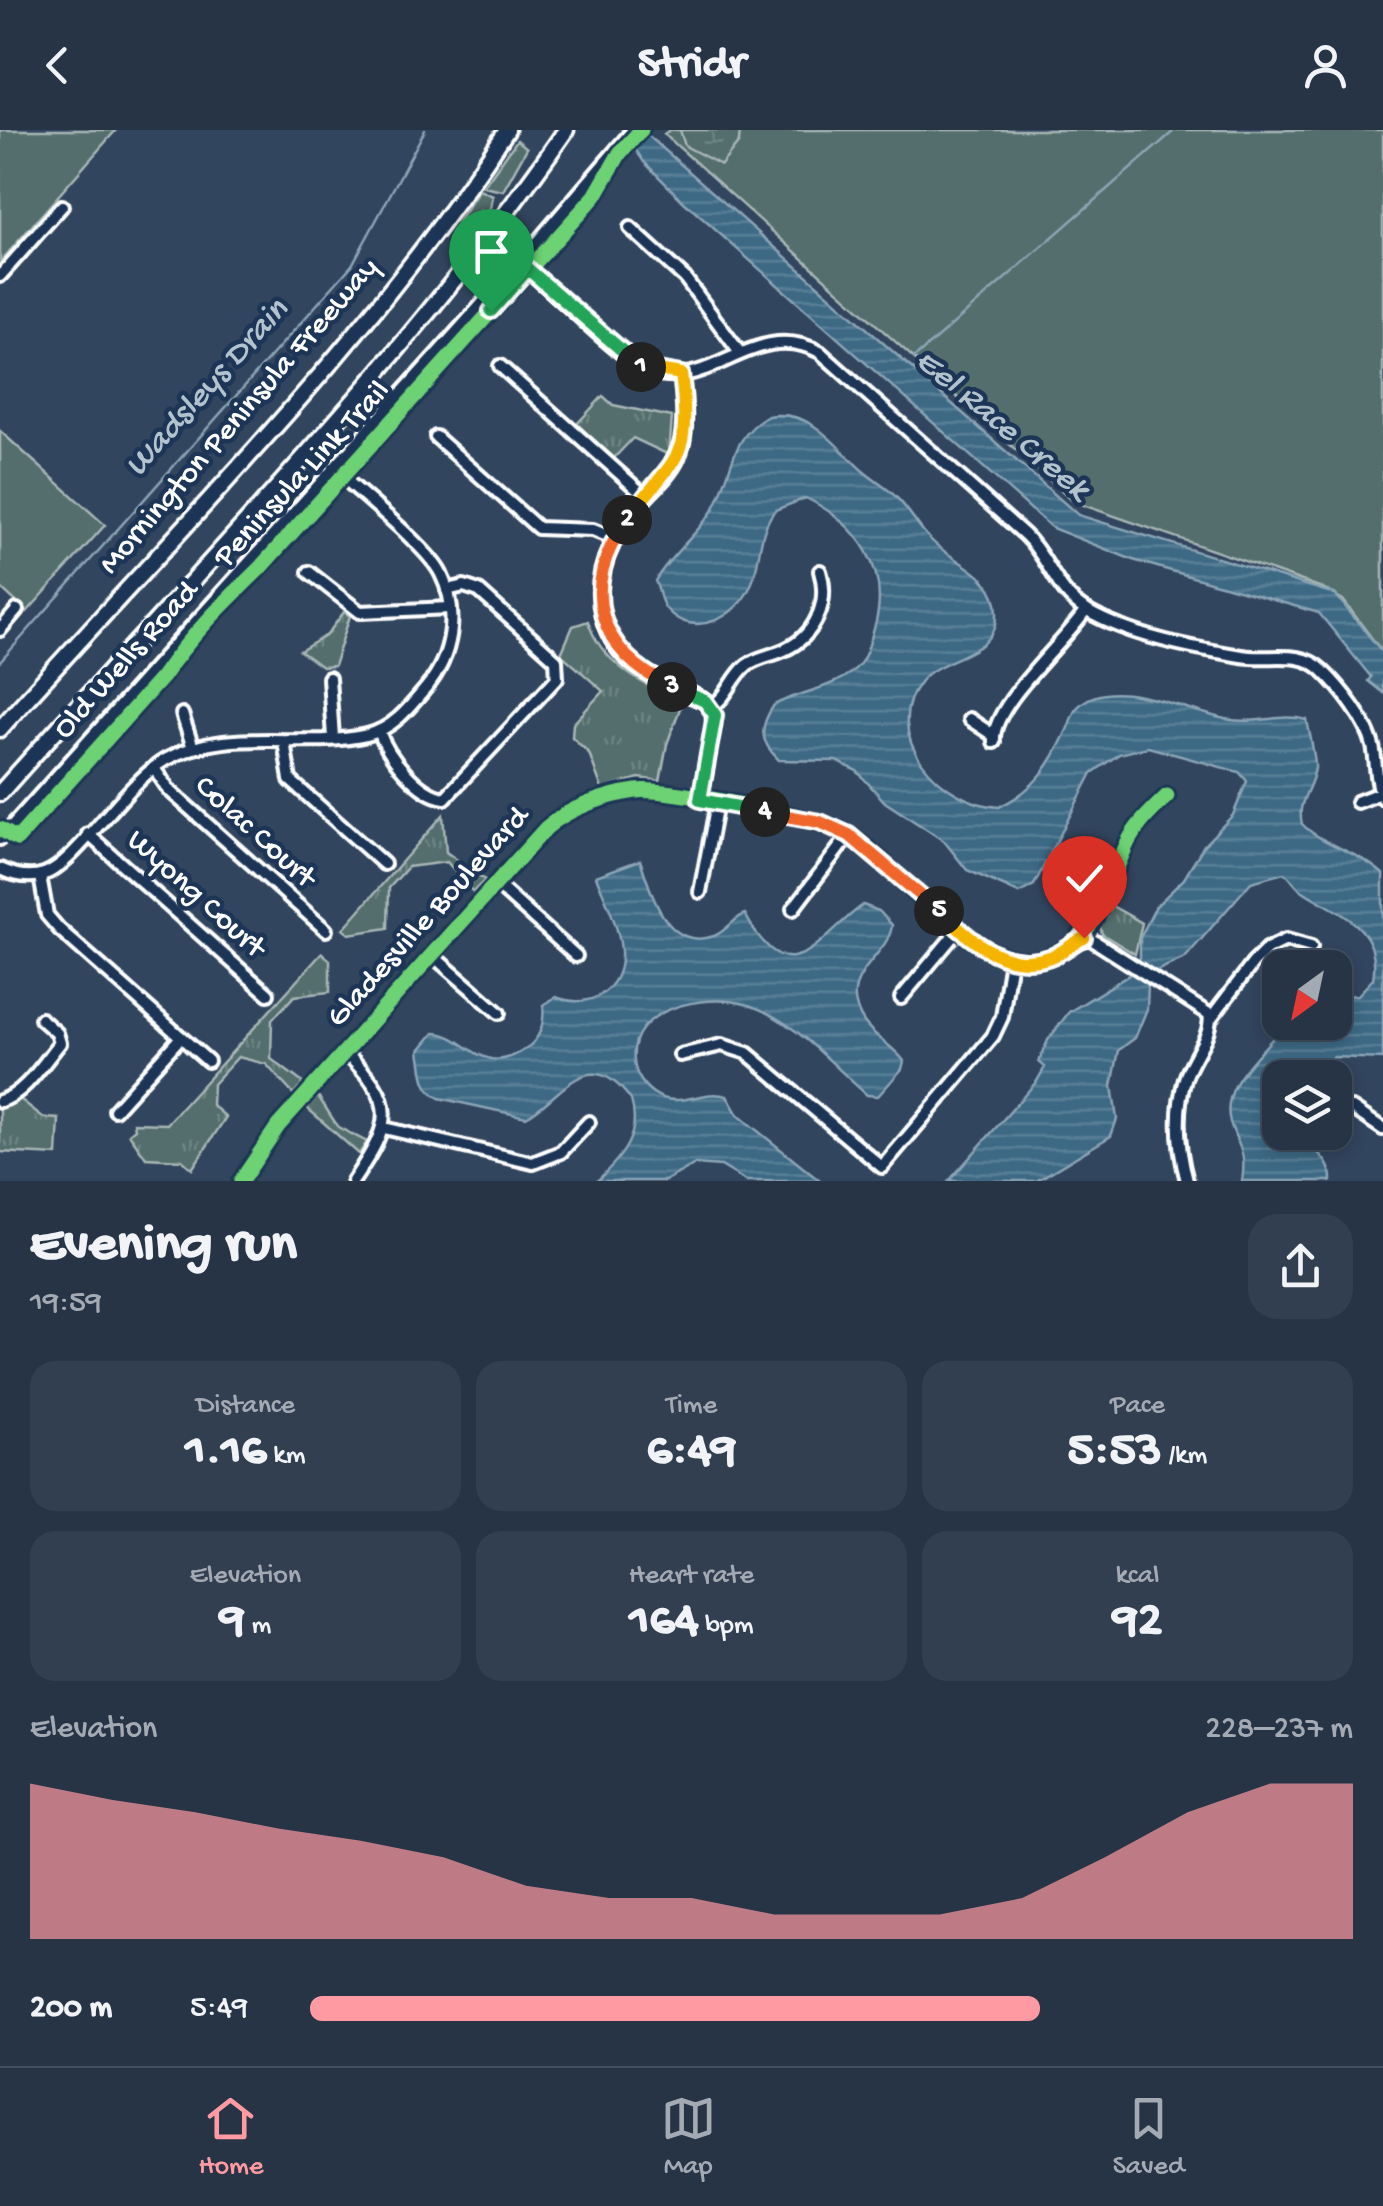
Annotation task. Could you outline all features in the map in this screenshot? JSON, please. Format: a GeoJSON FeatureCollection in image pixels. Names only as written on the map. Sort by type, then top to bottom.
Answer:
{"type":"FeatureCollection","features":[{"type":"Feature","properties":{"kind":"highway","name":"Mornington Peninsula Freeway"},"geometry":{"type":"LineString","coordinates":[[0,729],[340,350],[445,219],[507,130]]}},
{"type":"Feature","properties":{"kind":"highway"},"geometry":{"type":"LineString","coordinates":[[0,793],[382,373],[460,277],[566,130]]}},
{"type":"Feature","properties":{"kind":"street","name":"Old Wells Road"},"geometry":{"type":"LineString","coordinates":[[0,842],[331,470],[522,263],[633,130]]}},
{"type":"Feature","properties":{"kind":"street"},"geometry":{"type":"LineString","coordinates":[[0,276],[62,206]]}},
{"type":"Feature","properties":{"kind":"street"},"geometry":{"type":"LineString","coordinates":[[630,228],[686,278],[740,353]]}},
{"type":"Feature","properties":{"kind":"street"},"geometry":{"type":"LineString","coordinates":[[522,263],[638,365],[655,373],[681,374],[777,341],[806,346],[826,357],[1026,535],[1040,549],[1061,590],[1086,610],[1114,623],[1220,652],[1309,661],[1324,672],[1365,725],[1382,796],[1358,802]]}},
{"type":"Feature","properties":{"kind":"street"},"geometry":{"type":"LineString","coordinates":[[500,366],[646,497]]}},
{"type":"Feature","properties":{"kind":"street"},"geometry":{"type":"LineString","coordinates":[[681,374],[683,445],[672,468],[614,539],[599,594],[611,640],[648,675],[712,706]]}},
{"type":"Feature","properties":{"kind":"street"},"geometry":{"type":"LineString","coordinates":[[436,438],[538,528],[593,530],[614,539]]}},
{"type":"Feature","properties":{"kind":"street"},"geometry":{"type":"LineString","coordinates":[[0,865],[14,873],[40,876],[59,866],[131,785],[193,748],[220,742],[333,738],[378,731],[394,722],[442,668],[450,645],[450,608],[441,572],[331,470]]}},
{"type":"Feature","properties":{"kind":"street"},"geometry":{"type":"LineString","coordinates":[[712,706],[724,698],[744,667],[790,648],[810,629],[824,597],[820,571]]}},
{"type":"Feature","properties":{"kind":"street"},"geometry":{"type":"LineString","coordinates":[[309,572],[360,612],[450,608]]}},
{"type":"Feature","properties":{"kind":"street"},"geometry":{"type":"LineString","coordinates":[[378,731],[390,756],[432,794],[445,798],[557,678],[556,660],[479,591],[464,586],[447,590]]}},
{"type":"Feature","properties":{"kind":"street"},"geometry":{"type":"LineString","coordinates":[[0,630],[17,610]]}},
{"type":"Feature","properties":{"kind":"street"},"geometry":{"type":"LineString","coordinates":[[969,719],[994,738],[1036,668],[1086,610]]}},
{"type":"Feature","properties":{"kind":"street"},"geometry":{"type":"LineString","coordinates":[[329,678],[333,738]]}},
{"type":"Feature","properties":{"kind":"street"},"geometry":{"type":"LineString","coordinates":[[700,800],[714,725],[712,706]]}},
{"type":"Feature","properties":{"kind":"street"},"geometry":{"type":"LineString","coordinates":[[182,714],[193,748]]}},
{"type":"Feature","properties":{"kind":"street"},"geometry":{"type":"LineString","coordinates":[[284,741],[290,780],[384,864]]}},
{"type":"Feature","properties":{"kind":"street","name":"Colac Court"},"geometry":{"type":"LineString","coordinates":[[154,768],[168,790],[326,930]]}},
{"type":"Feature","properties":{"kind":"street","name":"Gladesville Boulevard"},"geometry":{"type":"LineString","coordinates":[[242,1181],[278,1126],[546,828],[568,812],[640,790],[820,822],[849,835],[960,929],[992,953],[1012,960]]}},
{"type":"Feature","properties":{"kind":"street"},"geometry":{"type":"LineString","coordinates":[[680,1055],[722,1046],[748,1052],[882,1167],[993,1036],[1002,1017],[1012,960],[1050,957],[1079,939],[1108,896],[1138,826],[1166,796]]}},
{"type":"Feature","properties":{"kind":"street"},"geometry":{"type":"LineString","coordinates":[[700,892],[716,803]]}},
{"type":"Feature","properties":{"kind":"street","name":"Wyong Court"},"geometry":{"type":"LineString","coordinates":[[88,834],[268,994]]}},
{"type":"Feature","properties":{"kind":"street"},"geometry":{"type":"LineString","coordinates":[[794,909],[849,835]]}},
{"type":"Feature","properties":{"kind":"street"},"geometry":{"type":"LineString","coordinates":[[40,876],[47,914],[59,930],[208,1061]]}},
{"type":"Feature","properties":{"kind":"street"},"geometry":{"type":"LineString","coordinates":[[495,883],[576,956]]}},
{"type":"Feature","properties":{"kind":"street"},"geometry":{"type":"LineString","coordinates":[[901,998],[960,929]]}},
{"type":"Feature","properties":{"kind":"street"},"geometry":{"type":"LineString","coordinates":[[1079,939],[1091,939],[1212,1018]]}},
{"type":"Feature","properties":{"kind":"street"},"geometry":{"type":"LineString","coordinates":[[1182,1180],[1180,1104],[1188,1068],[1212,1018],[1267,949],[1286,940],[1310,947]]}},
{"type":"Feature","properties":{"kind":"street"},"geometry":{"type":"LineString","coordinates":[[432,954],[499,1013]]}},
{"type":"Feature","properties":{"kind":"street"},"geometry":{"type":"LineString","coordinates":[[0,1101],[10,1098],[29,1080],[60,1042],[61,1037],[40,1018]]}},
{"type":"Feature","properties":{"kind":"street"},"geometry":{"type":"LineString","coordinates":[[114,1110],[181,1037]]}},
{"type":"Feature","properties":{"kind":"street"},"geometry":{"type":"LineString","coordinates":[[344,1052],[379,1089],[384,1128],[353,1181]]}},
{"type":"Feature","properties":{"kind":"street"},"geometry":{"type":"LineString","coordinates":[[1352,1108],[1383,1128]]}},
{"type":"Feature","properties":{"kind":"street"},"geometry":{"type":"LineString","coordinates":[[384,1128],[533,1162],[561,1152],[589,1122]]}},
{"type":"Feature","properties":{"kind":"green space"},"geometry":{"type":"Polygon","coordinates":[[[0,130],[116,130],[0,262],[0,130]]]}},
{"type":"Feature","properties":{"kind":"green space"},"geometry":{"type":"Polygon","coordinates":[[[670,130],[1383,130],[1383,645],[1380,649],[1343,600],[1322,588],[1074,502],[664,134],[670,130]]]}},
{"type":"Feature","properties":{"kind":"green space"},"geometry":{"type":"Polygon","coordinates":[[[680,130],[740,130],[739,142],[721,165],[685,146],[680,130]]]}},
{"type":"Feature","properties":{"kind":"green space"},"geometry":{"type":"Polygon","coordinates":[[[517,140],[527,148],[503,191],[483,187],[517,140]]]}},
{"type":"Feature","properties":{"kind":"green space"},"geometry":{"type":"Polygon","coordinates":[[[479,190],[493,196],[490,208],[472,232],[463,233],[458,222],[479,190]]]}},
{"type":"Feature","properties":{"kind":"green space"},"geometry":{"type":"Polygon","coordinates":[[[603,396],[613,405],[672,417],[669,455],[633,438],[614,458],[577,424],[603,396]]]}},
{"type":"Feature","properties":{"kind":"green space"},"geometry":{"type":"Polygon","coordinates":[[[0,431],[105,525],[27,612],[0,587],[0,431]]]}},
{"type":"Feature","properties":{"kind":"green space"},"geometry":{"type":"Polygon","coordinates":[[[344,612],[350,616],[334,666],[322,667],[300,651],[327,635],[344,612]]]}},
{"type":"Feature","properties":{"kind":"green space"},"geometry":{"type":"Polygon","coordinates":[[[588,621],[613,661],[682,703],[667,744],[660,781],[639,778],[602,789],[589,753],[572,737],[573,724],[603,691],[561,654],[573,626],[588,621]]]}},
{"type":"Feature","properties":{"kind":"green space"},"geometry":{"type":"Polygon","coordinates":[[[443,815],[446,852],[485,880],[473,892],[447,862],[408,867],[389,888],[388,928],[349,934],[343,929],[443,815]]]}},
{"type":"Feature","properties":{"kind":"green space"},"geometry":{"type":"Polygon","coordinates":[[[1112,906],[1142,923],[1135,954],[1102,934],[1100,926],[1112,906]]]}},
{"type":"Feature","properties":{"kind":"green space"},"geometry":{"type":"Polygon","coordinates":[[[322,953],[330,960],[330,992],[294,996],[272,1020],[271,1059],[303,1083],[293,1094],[266,1064],[238,1057],[213,1084],[212,1105],[226,1117],[192,1169],[182,1160],[146,1158],[129,1134],[135,1129],[134,1123],[167,1124],[322,953]]]}},
{"type":"Feature","properties":{"kind":"green space"},"geometry":{"type":"Polygon","coordinates":[[[318,1096],[338,1127],[367,1142],[359,1154],[307,1108],[318,1096]]]}},
{"type":"Feature","properties":{"kind":"green space"},"geometry":{"type":"Polygon","coordinates":[[[20,1099],[44,1118],[59,1119],[57,1155],[0,1152],[0,1109],[20,1099]]]}},
{"type":"Feature","properties":{"kind":"water"},"geometry":{"type":"Polygon","coordinates":[[[622,130],[642,130],[1078,515],[1335,594],[1383,653],[1383,693],[1368,681],[1371,677],[1319,613],[1133,560],[1052,528],[684,202],[644,162],[622,130]]]}},
{"type":"Feature","properties":{"kind":"water"},"geometry":{"type":"Polygon","coordinates":[[[783,415],[821,431],[893,494],[930,539],[983,579],[990,589],[997,615],[995,629],[988,639],[930,672],[910,702],[907,723],[911,744],[937,780],[956,794],[999,807],[1012,800],[1048,765],[1076,709],[1090,698],[1108,694],[1151,698],[1231,720],[1307,720],[1315,768],[1301,809],[1302,824],[1383,874],[1383,1059],[1262,1060],[1262,1150],[1316,1150],[1328,1166],[1331,1181],[1242,1181],[1243,1156],[1230,1122],[1231,1094],[1271,1040],[1352,1040],[1352,996],[1358,995],[1373,979],[1371,945],[1363,932],[1341,913],[1300,889],[1284,873],[1251,882],[1185,958],[1158,970],[1148,984],[1147,1009],[1135,1038],[1119,1050],[1112,1086],[1117,1119],[1111,1136],[1036,1181],[949,1181],[1037,1081],[1045,1067],[1039,1062],[1048,1040],[1069,1012],[1129,975],[1140,958],[1140,938],[1156,906],[1184,879],[1204,845],[1233,815],[1247,781],[1239,772],[1148,747],[1119,754],[1092,773],[1034,885],[1019,893],[967,870],[944,841],[885,802],[857,771],[836,761],[779,760],[763,734],[774,705],[841,679],[859,665],[874,629],[878,587],[874,568],[855,535],[806,498],[775,510],[765,528],[751,585],[726,615],[702,624],[690,623],[664,607],[655,581],[714,508],[739,445],[768,416],[783,415]]]}},
{"type":"Feature","properties":{"kind":"water"},"geometry":{"type":"Polygon","coordinates":[[[640,860],[663,916],[683,936],[714,936],[745,914],[761,939],[776,953],[790,957],[817,945],[863,905],[879,911],[892,925],[889,937],[858,980],[855,992],[856,1006],[864,1022],[904,1061],[902,1069],[878,1096],[867,1095],[795,1030],[745,1004],[710,1001],[673,1008],[656,1016],[635,1043],[636,1070],[653,1093],[672,1100],[727,1096],[738,1115],[820,1181],[746,1181],[721,1166],[695,1164],[665,1181],[597,1181],[627,1145],[634,1124],[631,1100],[616,1083],[601,1075],[588,1074],[576,1079],[526,1117],[439,1098],[428,1089],[419,1051],[434,1033],[446,1035],[486,1058],[511,1057],[536,1039],[543,1023],[543,1005],[556,997],[573,1001],[591,999],[614,982],[620,968],[619,937],[596,876],[640,860]]]}},
{"type":"Feature","properties":{"kind":"waterway","name":"Wadsleys Drain"},"geometry":{"type":"LineString","coordinates":[[0,662],[352,265],[425,130]]}},
{"type":"Feature","properties":{"kind":"waterway","name":"Eel Race Creek"},"geometry":{"type":"LineString","coordinates":[[914,358],[1175,130]]}},
{"type":"Feature","properties":{"kind":"cycle path","name":"Peninsula Link Trail"},"geometry":{"type":"LineString","coordinates":[[0,829],[17,839],[196,634],[595,196],[620,153],[641,130]]}},
{"type":"Feature","properties":{"kind":"cycle path"},"geometry":{"type":"LineString","coordinates":[[241,1181],[278,1126],[546,828],[588,804],[625,793],[652,791],[741,805],[829,826],[867,848],[972,940],[1000,955],[1028,960],[1056,954],[1083,933],[1101,905],[1132,835],[1167,796]]}},
{"type":"Feature","properties":{"kind":"route"},"geometry":{"type":"LineString","coordinates":[[491,311],[528,269],[638,365],[655,373],[681,374],[684,420],[679,457],[614,539],[599,594],[604,623],[622,654],[648,675],[712,706],[714,725],[700,800],[838,828],[1001,958],[1040,960],[1084,938]]}}]}
